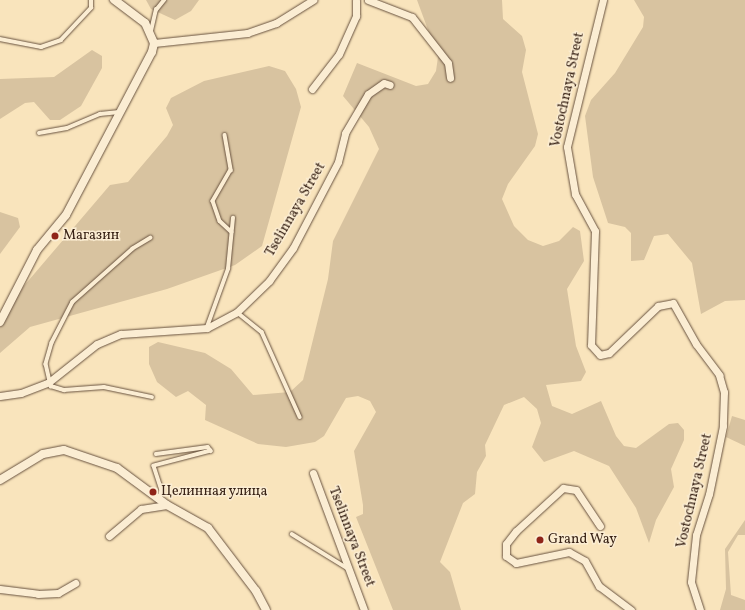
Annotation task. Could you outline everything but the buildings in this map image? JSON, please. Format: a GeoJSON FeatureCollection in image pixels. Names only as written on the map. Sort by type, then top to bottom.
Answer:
{"type":"FeatureCollection","features":[{"type":"Feature","properties":{"kind":"street"},"geometry":{"type":"LineString","coordinates":[[0,322],[37,250],[66,215],[120,112],[146,67],[154,43],[151,32],[131,10],[114,0]]}},
{"type":"Feature","properties":{"kind":"street"},"geometry":{"type":"LineString","coordinates":[[154,43],[248,33],[276,22],[312,0]]}},
{"type":"Feature","properties":{"kind":"street"},"geometry":{"type":"LineString","coordinates":[[312,89],[339,54],[356,16],[356,0]]}},
{"type":"Feature","properties":{"kind":"street"},"geometry":{"type":"LineString","coordinates":[[368,0],[412,17],[448,63],[450,78]]}},
{"type":"Feature","properties":{"kind":"street","name":"Vostochnaya Street"},"geometry":{"type":"LineString","coordinates":[[603,0],[567,147],[575,194],[595,231],[591,345],[600,355],[609,353],[658,306],[673,303],[696,344],[719,375],[724,392],[724,426],[709,494],[696,535],[690,582],[700,610]]}},
{"type":"Feature","properties":{"kind":"street","name":"Tselinnaya Street"},"geometry":{"type":"LineString","coordinates":[[0,396],[21,393],[49,382],[97,344],[121,334],[207,328],[237,312],[269,281],[293,248],[338,162],[345,133],[368,94],[384,83],[390,85]]}},
{"type":"Feature","properties":{"kind":"street"},"geometry":{"type":"LineString","coordinates":[[0,480],[42,454],[74,450],[117,468],[167,505],[214,535],[256,591],[266,610]]}},
{"type":"Feature","properties":{"kind":"street","name":"Tselinnaya Street"},"geometry":{"type":"LineString","coordinates":[[313,473],[364,610]]}},
{"type":"Feature","properties":{"kind":"street"},"geometry":{"type":"LineString","coordinates":[[600,526],[576,490],[563,488],[516,531],[506,544],[506,556],[516,564],[556,553],[572,554],[591,568],[599,586],[631,610]]}},
{"type":"Feature","properties":{"kind":"street"},"geometry":{"type":"LineString","coordinates":[[109,536],[141,509],[167,505]]}},
{"type":"Feature","properties":{"kind":"street"},"geometry":{"type":"LineString","coordinates":[[0,589],[38,594],[58,592],[75,583]]}},
{"type":"Feature","properties":{"kind":"lane"},"geometry":{"type":"LineString","coordinates":[[0,39],[41,47],[61,40],[91,8],[91,0]]}},
{"type":"Feature","properties":{"kind":"lane"},"geometry":{"type":"LineString","coordinates":[[151,32],[156,10],[164,0]]}},
{"type":"Feature","properties":{"kind":"lane"},"geometry":{"type":"LineString","coordinates":[[39,134],[67,128],[100,114],[120,112]]}},
{"type":"Feature","properties":{"kind":"lane"},"geometry":{"type":"LineString","coordinates":[[225,135],[231,170],[213,201],[220,221],[232,232]]}},
{"type":"Feature","properties":{"kind":"lane"},"geometry":{"type":"LineString","coordinates":[[207,328],[228,268],[233,218]]}},
{"type":"Feature","properties":{"kind":"lane"},"geometry":{"type":"LineString","coordinates":[[151,238],[133,248],[73,302],[52,343],[46,364],[49,382],[64,390],[104,387],[152,397]]}},
{"type":"Feature","properties":{"kind":"lane"},"geometry":{"type":"LineString","coordinates":[[237,312],[262,332],[300,418]]}},
{"type":"Feature","properties":{"kind":"lane"},"geometry":{"type":"LineString","coordinates":[[156,454],[208,447],[211,451],[154,466],[162,490],[160,499]]}},
{"type":"Feature","properties":{"kind":"lane"},"geometry":{"type":"LineString","coordinates":[[292,534],[349,569]]}},
{"type":"Feature","properties":{"kind":"shaded area"},"geometry":{"type":"Polygon","coordinates":[[[146,0],[199,0],[191,11],[175,20],[151,9],[146,0]]]}},
{"type":"Feature","properties":{"kind":"shaded area"},"geometry":{"type":"Polygon","coordinates":[[[417,0],[502,0],[503,19],[522,36],[526,50],[522,72],[538,134],[535,146],[508,184],[502,199],[514,226],[528,240],[543,246],[559,241],[573,227],[580,231],[584,261],[567,289],[576,346],[586,372],[581,381],[546,385],[552,406],[572,414],[601,401],[616,436],[624,446],[636,448],[669,424],[678,423],[684,430],[684,440],[671,469],[674,487],[656,520],[649,543],[636,508],[609,466],[574,451],[544,462],[532,447],[541,423],[537,409],[524,397],[504,405],[485,445],[486,456],[477,472],[475,494],[463,503],[440,562],[450,572],[461,610],[393,610],[356,517],[363,514],[363,505],[354,451],[376,412],[370,401],[358,396],[346,398],[324,436],[315,442],[286,447],[258,444],[205,420],[206,405],[188,391],[176,397],[157,382],[149,364],[149,347],[158,342],[205,353],[231,369],[253,395],[290,392],[303,380],[328,279],[333,241],[379,149],[369,127],[343,96],[357,63],[416,86],[428,84],[436,71],[438,57],[417,0]]]}},
{"type":"Feature","properties":{"kind":"shaded area"},"geometry":{"type":"Polygon","coordinates":[[[634,0],[745,0],[745,300],[725,301],[701,314],[692,263],[668,234],[654,236],[644,260],[631,261],[631,233],[625,227],[608,223],[593,177],[585,116],[591,100],[615,73],[643,27],[644,17],[634,0]]]}},
{"type":"Feature","properties":{"kind":"shaded area"},"geometry":{"type":"Polygon","coordinates":[[[92,50],[102,56],[102,68],[81,106],[60,120],[50,120],[34,102],[25,103],[0,119],[0,79],[54,77],[92,50]]]}},
{"type":"Feature","properties":{"kind":"shaded area"},"geometry":{"type":"Polygon","coordinates":[[[269,66],[285,71],[296,89],[301,107],[262,246],[235,265],[167,289],[30,327],[0,353],[0,324],[23,287],[110,185],[128,182],[167,136],[173,125],[166,108],[171,98],[204,81],[269,66]]]}},
{"type":"Feature","properties":{"kind":"shaded area"},"geometry":{"type":"Polygon","coordinates":[[[0,212],[18,218],[20,227],[0,254],[0,212]]]}},
{"type":"Feature","properties":{"kind":"shaded area"},"geometry":{"type":"Polygon","coordinates":[[[732,416],[745,420],[745,446],[726,437],[732,416]]]}},
{"type":"Feature","properties":{"kind":"shaded area"},"geometry":{"type":"Polygon","coordinates":[[[745,520],[745,535],[738,535],[728,552],[731,595],[745,600],[745,610],[720,610],[726,589],[725,549],[745,520]]]}},
{"type":"Feature","properties":{"kind":"place","name":"Магазин"},"geometry":{"type":"Point","coordinates":[55,236]}},
{"type":"Feature","properties":{"kind":"place","name":"Целинная улица"},"geometry":{"type":"Point","coordinates":[153,492]}},
{"type":"Feature","properties":{"kind":"place","name":"Grand Way"},"geometry":{"type":"Point","coordinates":[540,540]}}]}
